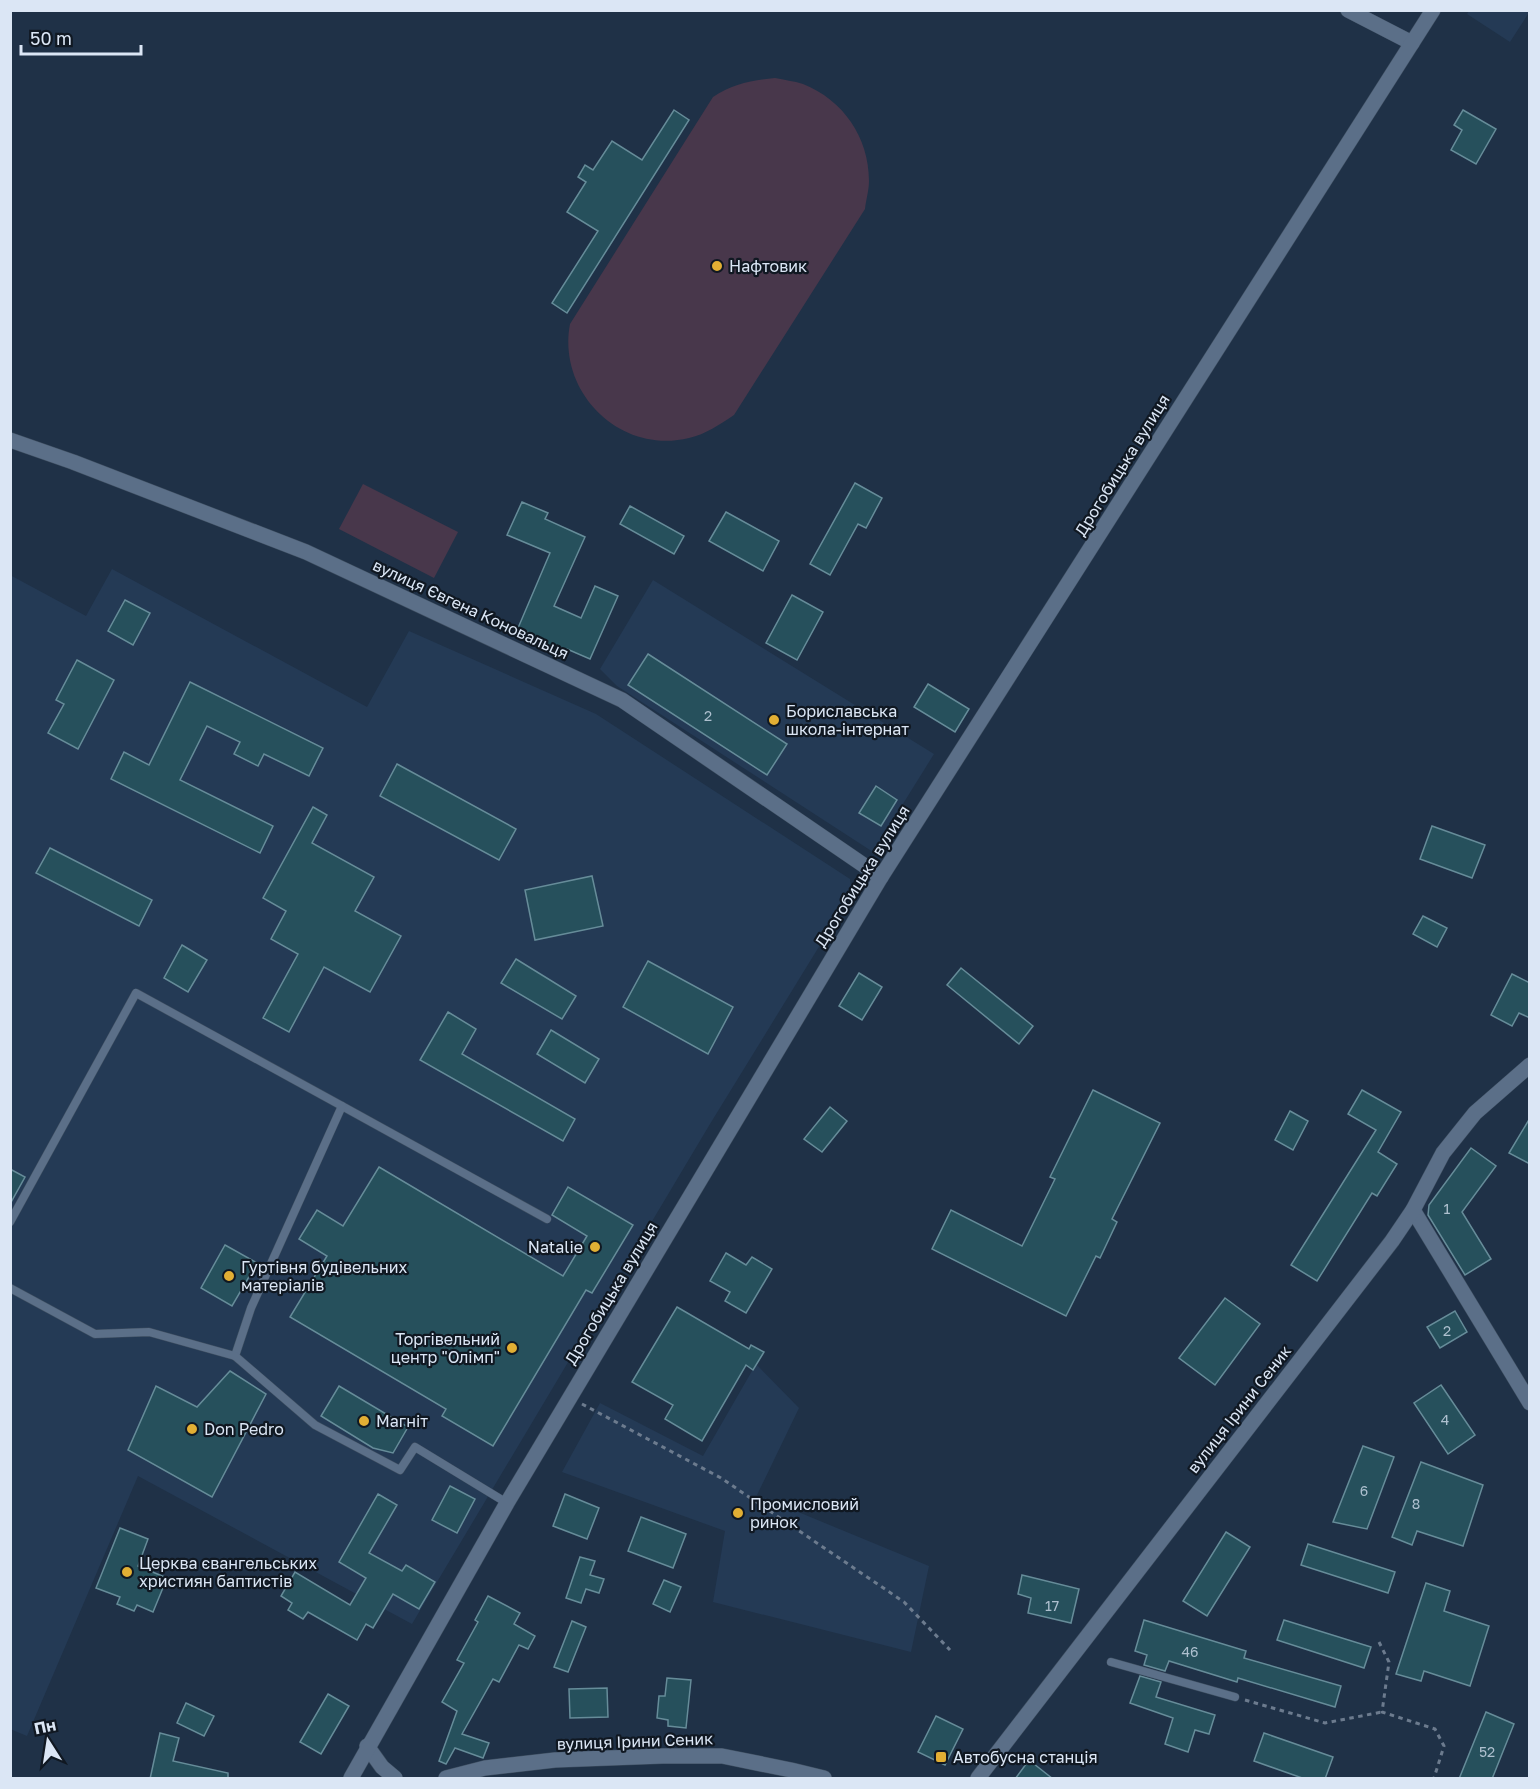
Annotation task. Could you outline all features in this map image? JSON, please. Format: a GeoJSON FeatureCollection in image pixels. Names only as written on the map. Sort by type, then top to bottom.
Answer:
{"type":"FeatureCollection","features":[{"type":"Feature","properties":{"kind":"street"},"geometry":{"type":"LineString","coordinates":[[1348,10],[1412,43]]}},
{"type":"Feature","properties":{"kind":"street","name":"Дрогобицька вулиця"},"geometry":{"type":"LineString","coordinates":[[351,1779],[507,1503],[881,878],[1433,10]]}},
{"type":"Feature","properties":{"kind":"street","name":"вулиця Євгена Коновальця"},"geometry":{"type":"LineString","coordinates":[[10,440],[306,552],[622,700],[881,878]]}},
{"type":"Feature","properties":{"kind":"street","name":"вулиця Ірини Сеник"},"geometry":{"type":"LineString","coordinates":[[978,1779],[1392,1241],[1413,1210],[1443,1153],[1475,1113],[1530,1065]]}},
{"type":"Feature","properties":{"kind":"street"},"geometry":{"type":"LineString","coordinates":[[1413,1210],[1530,1403]]}},
{"type":"Feature","properties":{"kind":"street"},"geometry":{"type":"LineString","coordinates":[[368,1746],[382,1767],[395,1779]]}},
{"type":"Feature","properties":{"kind":"street","name":"вулиця Ірини Сеник"},"geometry":{"type":"LineString","coordinates":[[446,1779],[485,1768],[543,1762],[663,1756],[722,1756],[824,1779]]}},
{"type":"Feature","properties":{"kind":"lane"},"geometry":{"type":"LineString","coordinates":[[10,1222],[136,993],[547,1219]]}},
{"type":"Feature","properties":{"kind":"lane"},"geometry":{"type":"LineString","coordinates":[[235,1356],[252,1308],[342,1106]]}},
{"type":"Feature","properties":{"kind":"lane"},"geometry":{"type":"LineString","coordinates":[[10,1288],[95,1334],[149,1332],[235,1356],[315,1425],[400,1470],[415,1448],[507,1503]]}},
{"type":"Feature","properties":{"kind":"lane"},"geometry":{"type":"LineString","coordinates":[[1112,1662],[1235,1697]]}},
{"type":"Feature","properties":{"kind":"path"},"geometry":{"type":"LineString","coordinates":[[570,1397],[721,1478],[904,1602],[950,1650]]}},
{"type":"Feature","properties":{"kind":"path"},"geometry":{"type":"LineString","coordinates":[[1379,1642],[1389,1662],[1382,1712]]}},
{"type":"Feature","properties":{"kind":"path"},"geometry":{"type":"LineString","coordinates":[[1235,1697],[1325,1723],[1382,1712],[1435,1729],[1444,1746],[1434,1779]]}},
{"type":"Feature","properties":{"kind":"shaded area"},"geometry":{"type":"Polygon","coordinates":[[[1469,11],[1530,11],[1510,42],[1467,14],[1469,11]]]}},
{"type":"Feature","properties":{"kind":"shaded area","name":"Нафтовик"},"geometry":{"type":"Polygon","coordinates":[[[775,78],[803,84],[817,91],[841,110],[851,122],[859,135],[868,165],[869,184],[865,209],[734,415],[707,432],[689,438],[664,441],[639,437],[618,427],[599,413],[584,394],[573,373],[569,349],[570,324],[713,97],[742,83],[775,78]]]}},
{"type":"Feature","properties":{"kind":"shaded area"},"geometry":{"type":"Polygon","coordinates":[[[363,484],[458,532],[434,578],[339,529],[363,484]]]}},
{"type":"Feature","properties":{"kind":"shaded area"},"geometry":{"type":"Polygon","coordinates":[[[112,569],[367,707],[409,631],[596,714],[850,879],[852,893],[710,1124],[412,1624],[138,1476],[27,1736],[10,1729],[10,575],[86,616],[112,569]]]}},
{"type":"Feature","properties":{"kind":"shaded area","name":"Бориславська школа-інтернат"},"geometry":{"type":"Polygon","coordinates":[[[653,580],[934,754],[873,852],[617,686],[600,669],[653,580]]]}},
{"type":"Feature","properties":{"kind":"shaded area","name":"Промисловий ринок"},"geometry":{"type":"Polygon","coordinates":[[[756,1364],[799,1408],[757,1495],[929,1566],[911,1652],[713,1602],[725,1531],[562,1472],[600,1403],[703,1456],[756,1364]]]}},
{"type":"Feature","properties":{"kind":"building"},"geometry":{"type":"Polygon","coordinates":[[[674,110],[689,120],[567,313],[552,303],[598,231],[567,212],[586,182],[578,177],[585,165],[593,170],[612,141],[642,160],[674,110]]]}},
{"type":"Feature","properties":{"kind":"building"},"geometry":{"type":"Polygon","coordinates":[[[1463,110],[1496,129],[1476,164],[1451,150],[1462,130],[1454,125],[1463,110]]]}},
{"type":"Feature","properties":{"kind":"building"},"geometry":{"type":"Polygon","coordinates":[[[855,483],[882,498],[866,528],[858,524],[830,575],[810,564],[855,483]]]}},
{"type":"Feature","properties":{"kind":"building"},"geometry":{"type":"Polygon","coordinates":[[[522,502],[548,513],[545,519],[585,537],[554,606],[581,618],[595,586],[618,596],[590,659],[567,649],[565,654],[538,642],[540,638],[518,628],[550,553],[507,535],[522,502]]]}},
{"type":"Feature","properties":{"kind":"building"},"geometry":{"type":"Polygon","coordinates":[[[630,506],[684,536],[674,554],[620,524],[630,506]]]}},
{"type":"Feature","properties":{"kind":"building"},"geometry":{"type":"Polygon","coordinates":[[[726,512],[779,541],[763,571],[709,541],[726,512]]]}},
{"type":"Feature","properties":{"kind":"building"},"geometry":{"type":"Polygon","coordinates":[[[792,595],[823,612],[797,660],[766,643],[792,595]]]}},
{"type":"Feature","properties":{"kind":"building"},"geometry":{"type":"Polygon","coordinates":[[[125,600],[150,613],[133,645],[108,631],[125,600]]]}},
{"type":"Feature","properties":{"kind":"building"},"geometry":{"type":"Polygon","coordinates":[[[648,654],[787,744],[767,775],[628,685],[648,654]]]}},
{"type":"Feature","properties":{"kind":"building"},"geometry":{"type":"Polygon","coordinates":[[[77,660],[114,680],[78,749],[48,733],[64,704],[56,700],[77,660]]]}},
{"type":"Feature","properties":{"kind":"building"},"geometry":{"type":"Polygon","coordinates":[[[190,682],[323,748],[309,776],[264,754],[258,766],[234,754],[240,742],[207,726],[180,780],[273,826],[260,853],[111,779],[124,752],[149,765],[190,682]]]}},
{"type":"Feature","properties":{"kind":"building"},"geometry":{"type":"Polygon","coordinates":[[[928,684],[969,709],[955,732],[914,707],[928,684]]]}},
{"type":"Feature","properties":{"kind":"building"},"geometry":{"type":"Polygon","coordinates":[[[397,764],[516,829],[499,860],[380,796],[397,764]]]}},
{"type":"Feature","properties":{"kind":"building"},"geometry":{"type":"Polygon","coordinates":[[[876,786],[897,800],[881,826],[859,813],[876,786]]]}},
{"type":"Feature","properties":{"kind":"building"},"geometry":{"type":"Polygon","coordinates":[[[313,807],[327,815],[312,843],[374,877],[355,911],[401,936],[370,992],[324,967],[289,1032],[263,1018],[298,954],[271,939],[286,911],[263,898],[313,807]]]}},
{"type":"Feature","properties":{"kind":"building"},"geometry":{"type":"Polygon","coordinates":[[[1432,826],[1485,845],[1472,878],[1420,859],[1432,826]]]}},
{"type":"Feature","properties":{"kind":"building"},"geometry":{"type":"Polygon","coordinates":[[[50,848],[152,900],[139,926],[36,873],[50,848]]]}},
{"type":"Feature","properties":{"kind":"building"},"geometry":{"type":"Polygon","coordinates":[[[592,876],[603,926],[535,940],[525,890],[592,876]]]}},
{"type":"Feature","properties":{"kind":"building"},"geometry":{"type":"Polygon","coordinates":[[[1423,916],[1447,928],[1437,947],[1413,934],[1423,916]]]}},
{"type":"Feature","properties":{"kind":"building"},"geometry":{"type":"Polygon","coordinates":[[[182,945],[207,960],[188,992],[164,978],[182,945]]]}},
{"type":"Feature","properties":{"kind":"building"},"geometry":{"type":"Polygon","coordinates":[[[516,959],[576,996],[562,1019],[501,983],[516,959]]]}},
{"type":"Feature","properties":{"kind":"building"},"geometry":{"type":"Polygon","coordinates":[[[648,961],[733,1007],[708,1054],[623,1007],[648,961]]]}},
{"type":"Feature","properties":{"kind":"building"},"geometry":{"type":"Polygon","coordinates":[[[961,968],[1033,1026],[1019,1044],[947,985],[961,968]]]}},
{"type":"Feature","properties":{"kind":"building"},"geometry":{"type":"Polygon","coordinates":[[[859,973],[882,987],[862,1020],[839,1006],[859,973]]]}},
{"type":"Feature","properties":{"kind":"building"},"geometry":{"type":"Polygon","coordinates":[[[1512,974],[1530,983],[1530,1018],[1519,1013],[1512,1026],[1491,1015],[1512,974]]]}},
{"type":"Feature","properties":{"kind":"building"},"geometry":{"type":"Polygon","coordinates":[[[448,1012],[476,1029],[462,1054],[575,1119],[563,1141],[420,1060],[448,1012]]]}},
{"type":"Feature","properties":{"kind":"building"},"geometry":{"type":"Polygon","coordinates":[[[551,1030],[599,1059],[585,1083],[537,1054],[551,1030]]]}},
{"type":"Feature","properties":{"kind":"building"},"geometry":{"type":"Polygon","coordinates":[[[1093,1090],[1160,1123],[1112,1219],[1117,1222],[1100,1258],[1096,1256],[1066,1316],[932,1249],[951,1210],[1022,1246],[1055,1179],[1050,1177],[1093,1090]]]}},
{"type":"Feature","properties":{"kind":"building"},"geometry":{"type":"Polygon","coordinates":[[[1362,1090],[1401,1112],[1378,1152],[1397,1164],[1377,1196],[1372,1193],[1317,1281],[1291,1265],[1376,1130],[1348,1114],[1362,1090]]]}},
{"type":"Feature","properties":{"kind":"building"},"geometry":{"type":"Polygon","coordinates":[[[830,1107],[847,1121],[822,1152],[804,1139],[830,1107]]]}},
{"type":"Feature","properties":{"kind":"building"},"geometry":{"type":"Polygon","coordinates":[[[1290,1111],[1308,1121],[1293,1150],[1275,1140],[1290,1111]]]}},
{"type":"Feature","properties":{"kind":"building"},"geometry":{"type":"Polygon","coordinates":[[[1530,1118],[1530,1164],[1509,1153],[1530,1118]]]}},
{"type":"Feature","properties":{"kind":"building"},"geometry":{"type":"Polygon","coordinates":[[[1471,1148],[1496,1166],[1462,1212],[1491,1259],[1465,1275],[1428,1215],[1429,1205],[1471,1148]]]}},
{"type":"Feature","properties":{"kind":"building"},"geometry":{"type":"Polygon","coordinates":[[[379,1167],[563,1276],[587,1236],[552,1215],[568,1187],[633,1225],[592,1293],[586,1290],[493,1446],[442,1416],[446,1409],[290,1317],[327,1256],[299,1239],[317,1210],[343,1226],[379,1167]]]}},
{"type":"Feature","properties":{"kind":"building"},"geometry":{"type":"Polygon","coordinates":[[[10,1169],[25,1177],[10,1204],[10,1169]]]}},
{"type":"Feature","properties":{"kind":"building","name":"Гуртівня будівельних матеріалів"},"geometry":{"type":"Polygon","coordinates":[[[225,1245],[257,1263],[232,1306],[201,1288],[225,1245]]]}},
{"type":"Feature","properties":{"kind":"building"},"geometry":{"type":"Polygon","coordinates":[[[726,1253],[746,1265],[752,1257],[772,1269],[746,1313],[725,1301],[730,1292],[710,1281],[726,1253]]]}},
{"type":"Feature","properties":{"kind":"building"},"geometry":{"type":"Polygon","coordinates":[[[1225,1298],[1260,1324],[1215,1385],[1179,1358],[1225,1298]]]}},
{"type":"Feature","properties":{"kind":"building"},"geometry":{"type":"Polygon","coordinates":[[[677,1307],[749,1349],[751,1345],[764,1352],[753,1370],[746,1365],[702,1441],[665,1419],[673,1405],[632,1382],[677,1307]]]}},
{"type":"Feature","properties":{"kind":"building"},"geometry":{"type":"Polygon","coordinates":[[[1455,1311],[1467,1332],[1440,1348],[1427,1327],[1455,1311]]]}},
{"type":"Feature","properties":{"kind":"building","name":"Don Pedro"},"geometry":{"type":"Polygon","coordinates":[[[230,1371],[266,1394],[212,1497],[128,1450],[156,1386],[197,1407],[230,1371]]]}},
{"type":"Feature","properties":{"kind":"building"},"geometry":{"type":"Polygon","coordinates":[[[1441,1385],[1475,1435],[1448,1454],[1414,1403],[1441,1385]]]}},
{"type":"Feature","properties":{"kind":"building","name":"Магніт"},"geometry":{"type":"Polygon","coordinates":[[[339,1386],[408,1427],[393,1453],[373,1448],[321,1416],[339,1386]]]}},
{"type":"Feature","properties":{"kind":"building"},"geometry":{"type":"Polygon","coordinates":[[[1363,1446],[1394,1457],[1367,1529],[1333,1522],[1363,1446]]]}},
{"type":"Feature","properties":{"kind":"building"},"geometry":{"type":"Polygon","coordinates":[[[1421,1462],[1483,1485],[1463,1546],[1417,1531],[1412,1545],[1392,1537],[1421,1462]]]}},
{"type":"Feature","properties":{"kind":"building"},"geometry":{"type":"Polygon","coordinates":[[[450,1486],[475,1499],[457,1533],[432,1520],[450,1486]]]}},
{"type":"Feature","properties":{"kind":"building"},"geometry":{"type":"Polygon","coordinates":[[[378,1494],[397,1505],[369,1553],[402,1571],[406,1565],[435,1582],[419,1609],[393,1594],[373,1628],[366,1624],[357,1640],[308,1612],[303,1619],[288,1610],[292,1603],[281,1596],[295,1572],[350,1605],[366,1578],[339,1562],[378,1494]]]}},
{"type":"Feature","properties":{"kind":"building"},"geometry":{"type":"Polygon","coordinates":[[[565,1494],[599,1508],[587,1539],[553,1526],[565,1494]]]}},
{"type":"Feature","properties":{"kind":"building"},"geometry":{"type":"Polygon","coordinates":[[[641,1517],[686,1534],[673,1568],[628,1551],[641,1517]]]}},
{"type":"Feature","properties":{"kind":"building","name":"Церква євангельських християн баптистів"},"geometry":{"type":"Polygon","coordinates":[[[120,1528],[148,1539],[138,1566],[167,1578],[153,1612],[137,1605],[134,1611],[117,1604],[120,1597],[96,1588],[120,1528]]]}},
{"type":"Feature","properties":{"kind":"building"},"geometry":{"type":"Polygon","coordinates":[[[1226,1532],[1250,1547],[1207,1616],[1183,1601],[1226,1532]]]}},
{"type":"Feature","properties":{"kind":"building"},"geometry":{"type":"Polygon","coordinates":[[[1308,1544],[1395,1572],[1388,1593],[1301,1565],[1308,1544]]]}},
{"type":"Feature","properties":{"kind":"building"},"geometry":{"type":"Polygon","coordinates":[[[580,1557],[595,1561],[590,1575],[604,1579],[599,1593],[586,1589],[581,1603],[566,1598],[580,1557]]]}},
{"type":"Feature","properties":{"kind":"building"},"geometry":{"type":"Polygon","coordinates":[[[1022,1575],[1079,1589],[1071,1623],[1028,1613],[1031,1598],[1018,1594],[1022,1575]]]}},
{"type":"Feature","properties":{"kind":"building"},"geometry":{"type":"Polygon","coordinates":[[[664,1580],[681,1587],[670,1612],[653,1604],[664,1580]]]}},
{"type":"Feature","properties":{"kind":"building"},"geometry":{"type":"Polygon","coordinates":[[[1426,1583],[1450,1591],[1444,1611],[1489,1626],[1470,1686],[1424,1671],[1421,1681],[1396,1674],[1426,1583]]]}},
{"type":"Feature","properties":{"kind":"building"},"geometry":{"type":"Polygon","coordinates":[[[488,1596],[520,1613],[514,1624],[535,1636],[528,1649],[519,1645],[499,1682],[493,1679],[462,1734],[489,1743],[483,1758],[455,1748],[446,1764],[439,1761],[457,1711],[442,1702],[464,1663],[457,1660],[478,1622],[475,1620],[488,1596]]]}},
{"type":"Feature","properties":{"kind":"building"},"geometry":{"type":"Polygon","coordinates":[[[1144,1620],[1246,1651],[1244,1658],[1341,1686],[1335,1707],[1238,1678],[1237,1682],[1169,1661],[1165,1671],[1144,1665],[1147,1655],[1135,1651],[1144,1620]]]}},
{"type":"Feature","properties":{"kind":"building"},"geometry":{"type":"Polygon","coordinates":[[[1284,1620],[1371,1647],[1364,1668],[1277,1640],[1284,1620]]]}},
{"type":"Feature","properties":{"kind":"building"},"geometry":{"type":"Polygon","coordinates":[[[572,1621],[586,1627],[568,1672],[554,1667],[572,1621]]]}},
{"type":"Feature","properties":{"kind":"building"},"geometry":{"type":"Polygon","coordinates":[[[1140,1676],[1161,1682],[1156,1697],[1215,1715],[1209,1734],[1195,1730],[1188,1752],[1165,1744],[1173,1718],[1130,1703],[1140,1676]]]}},
{"type":"Feature","properties":{"kind":"building"},"geometry":{"type":"Polygon","coordinates":[[[667,1678],[691,1680],[686,1728],[668,1726],[668,1720],[657,1718],[659,1696],[665,1696],[667,1678]]]}},
{"type":"Feature","properties":{"kind":"building"},"geometry":{"type":"Polygon","coordinates":[[[607,1688],[608,1717],[570,1718],[569,1689],[607,1688]]]}},
{"type":"Feature","properties":{"kind":"building"},"geometry":{"type":"Polygon","coordinates":[[[328,1694],[349,1706],[321,1754],[300,1742],[328,1694]]]}},
{"type":"Feature","properties":{"kind":"building"},"geometry":{"type":"Polygon","coordinates":[[[186,1703],[214,1716],[204,1736],[177,1723],[186,1703]]]}},
{"type":"Feature","properties":{"kind":"building"},"geometry":{"type":"Polygon","coordinates":[[[1486,1712],[1514,1724],[1492,1779],[1459,1779],[1486,1712]]]}},
{"type":"Feature","properties":{"kind":"building"},"geometry":{"type":"Polygon","coordinates":[[[936,1716],[963,1729],[945,1765],[918,1752],[936,1716]]]}},
{"type":"Feature","properties":{"kind":"building"},"geometry":{"type":"Polygon","coordinates":[[[160,1733],[179,1738],[173,1761],[228,1773],[228,1779],[150,1779],[160,1733]]]}},
{"type":"Feature","properties":{"kind":"building"},"geometry":{"type":"Polygon","coordinates":[[[1264,1733],[1333,1757],[1325,1779],[1305,1779],[1254,1761],[1264,1733]]]}},
{"type":"Feature","properties":{"kind":"building"},"geometry":{"type":"Polygon","coordinates":[[[1029,1760],[1053,1779],[1015,1779],[1029,1760]]]}},
{"type":"Feature","properties":{"kind":"place","name":"Нафтовик"},"geometry":{"type":"Point","coordinates":[717,266]}},
{"type":"Feature","properties":{"kind":"place","name":"Бориславська школа-інтернат"},"geometry":{"type":"Point","coordinates":[774,720]}},
{"type":"Feature","properties":{"kind":"place","name":"Natalie"},"geometry":{"type":"Point","coordinates":[595,1247]}},
{"type":"Feature","properties":{"kind":"place","name":"Гуртівня будівельних матеріалів"},"geometry":{"type":"Point","coordinates":[229,1276]}},
{"type":"Feature","properties":{"kind":"place","name":"Торгівельний центр \"Олімп\""},"geometry":{"type":"Point","coordinates":[512,1348]}},
{"type":"Feature","properties":{"kind":"place","name":"Магніт"},"geometry":{"type":"Point","coordinates":[364,1421]}},
{"type":"Feature","properties":{"kind":"place","name":"Don Pedro"},"geometry":{"type":"Point","coordinates":[192,1429]}},
{"type":"Feature","properties":{"kind":"place","name":"Промисловий ринок"},"geometry":{"type":"Point","coordinates":[738,1513]}},
{"type":"Feature","properties":{"kind":"place","name":"Церква євангельських християн баптистів"},"geometry":{"type":"Point","coordinates":[127,1572]}},
{"type":"Feature","properties":{"kind":"place","name":"Автобусна станція"},"geometry":{"type":"Point","coordinates":[941,1757]}}]}
